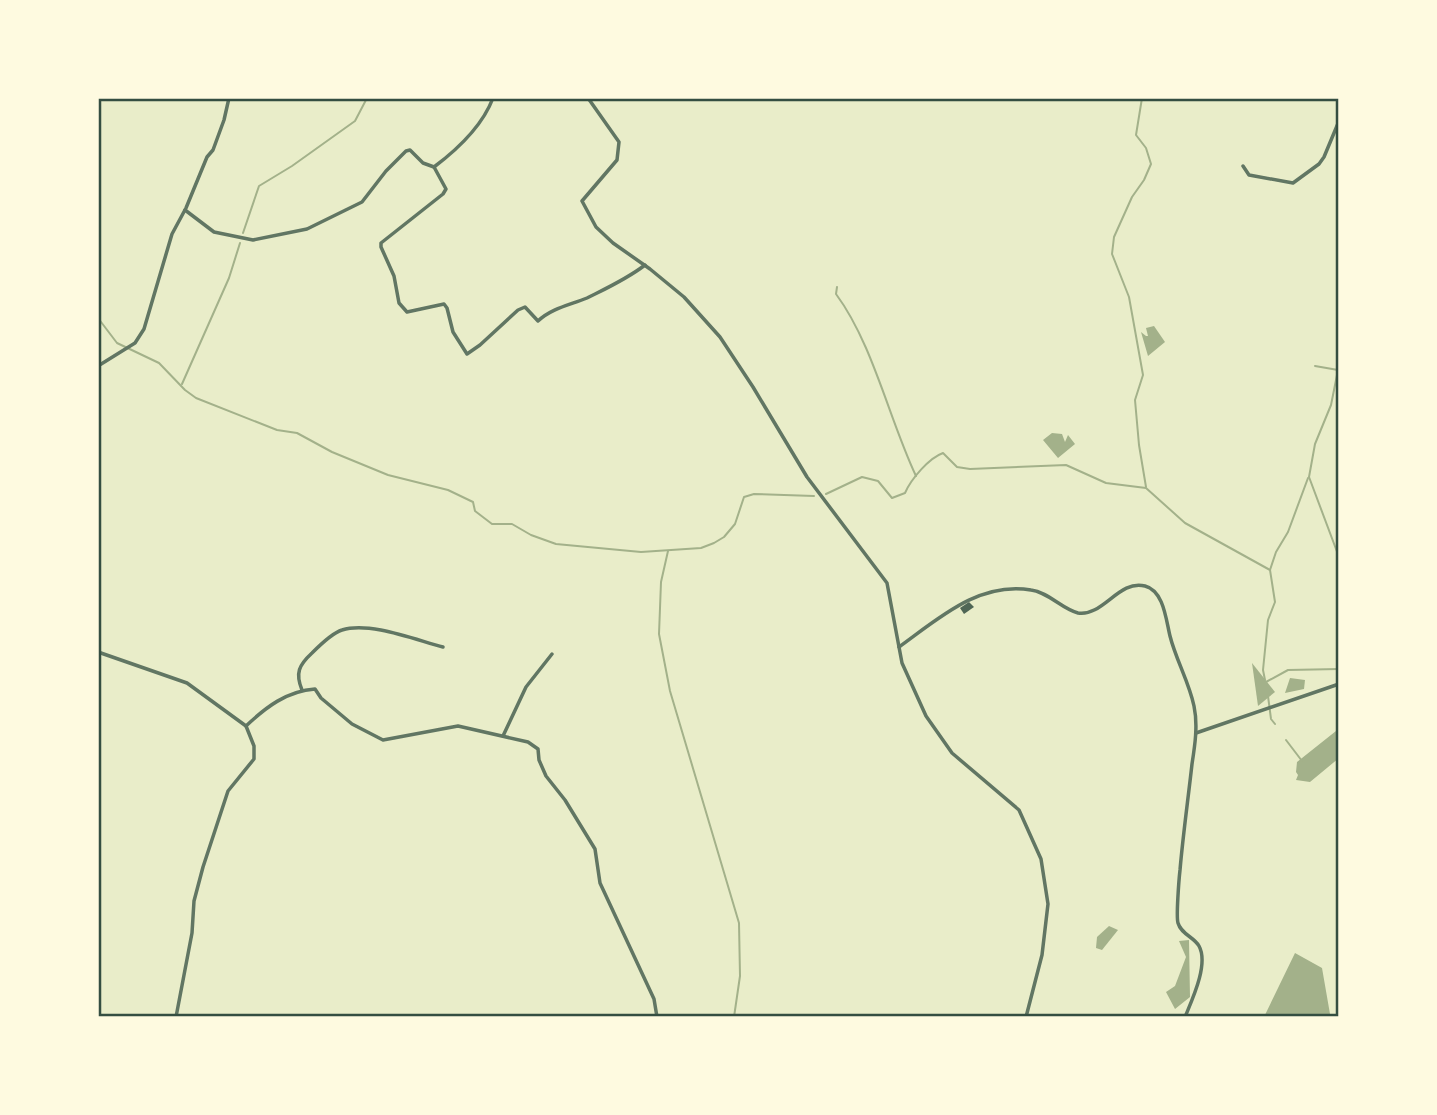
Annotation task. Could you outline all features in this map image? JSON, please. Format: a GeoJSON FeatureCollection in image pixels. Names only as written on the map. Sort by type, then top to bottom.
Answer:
{"type":"FeatureCollection","features":[{"type":"Feature","properties":{"kind":"street"},"geometry":{"type":"LineString","coordinates":[[98,366],[135,342],[144,329],[172,234],[207,157],[214,150],[225,120],[229,98]]}},
{"type":"Feature","properties":{"kind":"street"},"geometry":{"type":"LineString","coordinates":[[434,167],[474,130],[485,116],[493,98]]}},
{"type":"Feature","properties":{"kind":"street"},"geometry":{"type":"LineString","coordinates":[[588,98],[620,142],[617,160],[582,201],[596,227],[684,297],[720,337],[807,477],[887,583],[902,663],[926,716],[952,753],[1019,810],[1041,859],[1048,904],[1042,954],[1026,1017]]}},
{"type":"Feature","properties":{"kind":"street"},"geometry":{"type":"LineString","coordinates":[[1242,166],[1249,175],[1293,183],[1319,164],[1339,121]]}},
{"type":"Feature","properties":{"kind":"street"},"geometry":{"type":"LineString","coordinates":[[185,210],[214,232],[253,240],[277,237],[307,229],[362,202],[386,171],[406,150],[410,150],[423,163],[434,167],[446,189],[381,243],[380,247],[394,276],[399,303],[407,312],[444,304],[453,332],[467,354],[518,310],[525,307],[538,321],[558,309],[630,277],[645,265]]}},
{"type":"Feature","properties":{"kind":"street"},"geometry":{"type":"LineString","coordinates":[[899,648],[955,607],[970,598],[997,589],[1032,590],[1076,612],[1085,613],[1131,586],[1146,586],[1154,592],[1161,602],[1174,653],[1195,707],[1196,733],[1177,919],[1202,954],[1199,984],[1185,1017]]}},
{"type":"Feature","properties":{"kind":"street"},"geometry":{"type":"LineString","coordinates":[[302,690],[297,679],[298,668],[310,654],[342,630],[369,628],[443,647]]}},
{"type":"Feature","properties":{"kind":"street"},"geometry":{"type":"LineString","coordinates":[[98,652],[187,683],[246,726],[254,746],[254,759],[228,791],[194,901],[192,933],[176,1017]]}},
{"type":"Feature","properties":{"kind":"street"},"geometry":{"type":"LineString","coordinates":[[503,736],[526,687],[552,654]]}},
{"type":"Feature","properties":{"kind":"street"},"geometry":{"type":"LineString","coordinates":[[1196,733],[1339,684]]}},
{"type":"Feature","properties":{"kind":"street"},"geometry":{"type":"LineString","coordinates":[[246,726],[262,711],[289,694],[314,689],[352,724],[383,740],[458,726],[528,742],[538,749],[539,760],[546,776],[565,800],[595,849],[600,883],[654,999],[657,1017]]}},
{"type":"Feature","properties":{"kind":"shaded area"},"geometry":{"type":"Polygon","coordinates":[[[1154,326],[1165,342],[1148,356],[1141,332],[1148,336],[1146,328],[1154,326]]]}},
{"type":"Feature","properties":{"kind":"shaded area"},"geometry":{"type":"Polygon","coordinates":[[[1052,433],[1062,434],[1065,442],[1068,435],[1075,444],[1058,458],[1043,440],[1052,433]]]}},
{"type":"Feature","properties":{"kind":"shaded area"},"geometry":{"type":"Polygon","coordinates":[[[1252,663],[1275,692],[1258,706],[1252,663]]]}},
{"type":"Feature","properties":{"kind":"shaded area"},"geometry":{"type":"Polygon","coordinates":[[[1290,678],[1305,680],[1304,689],[1285,693],[1290,678]]]}},
{"type":"Feature","properties":{"kind":"shaded area"},"geometry":{"type":"Polygon","coordinates":[[[1336,731],[1339,734],[1339,758],[1310,782],[1296,780],[1297,762],[1336,731]]]}},
{"type":"Feature","properties":{"kind":"shaded area"},"geometry":{"type":"Polygon","coordinates":[[[1109,926],[1118,930],[1102,950],[1096,948],[1097,937],[1109,926]]]}},
{"type":"Feature","properties":{"kind":"shaded area"},"geometry":{"type":"Polygon","coordinates":[[[1189,940],[1190,997],[1175,1009],[1166,992],[1175,986],[1186,957],[1179,941],[1189,940]]]}},
{"type":"Feature","properties":{"kind":"shaded area"},"geometry":{"type":"Polygon","coordinates":[[[1295,953],[1322,968],[1330,1014],[1334,1017],[1264,1017],[1295,953]]]}},
{"type":"Feature","properties":{"kind":"building"},"geometry":{"type":"Polygon","coordinates":[[[969,602],[974,607],[964,614],[960,608],[969,602]]]}},
{"type":"Feature","properties":{"kind":"waterway"},"geometry":{"type":"LineString","coordinates":[[243,233],[259,186],[355,121],[367,98]]}},
{"type":"Feature","properties":{"kind":"waterway"},"geometry":{"type":"LineString","coordinates":[[1142,98],[1136,135],[1146,148],[1151,164],[1114,237],[1112,254],[1129,297],[1143,375],[1135,400],[1146,487]]}},
{"type":"Feature","properties":{"kind":"waterway"},"geometry":{"type":"LineString","coordinates":[[182,384],[229,278],[240,243]]}},
{"type":"Feature","properties":{"kind":"waterway"},"geometry":{"type":"LineString","coordinates":[[837,287],[836,294],[860,336],[916,476]]}},
{"type":"Feature","properties":{"kind":"waterway"},"geometry":{"type":"LineString","coordinates":[[98,318],[117,343],[159,363],[196,398],[277,430],[297,433],[332,452],[388,475],[448,490],[473,502],[475,511],[492,524],[512,524],[531,535],[556,544],[641,552],[701,548],[724,537],[735,524],[744,497],[754,494],[814,496]]}},
{"type":"Feature","properties":{"kind":"waterway"},"geometry":{"type":"LineString","coordinates":[[1315,366],[1338,370],[1331,405],[1315,444],[1309,477],[1339,557]]}},
{"type":"Feature","properties":{"kind":"waterway"},"geometry":{"type":"LineString","coordinates":[[826,494],[862,477],[878,481],[892,498],[905,493],[921,470],[943,453],[957,467],[970,469],[1066,465],[1106,483],[1146,488],[1185,523],[1270,570],[1275,602],[1268,620],[1263,670],[1265,680]]}},
{"type":"Feature","properties":{"kind":"waterway"},"geometry":{"type":"LineString","coordinates":[[1270,570],[1276,552],[1288,532],[1308,478]]}},
{"type":"Feature","properties":{"kind":"waterway"},"geometry":{"type":"LineString","coordinates":[[668,551],[661,582],[659,634],[670,691],[739,923],[740,976],[734,1017]]}},
{"type":"Feature","properties":{"kind":"waterway"},"geometry":{"type":"LineString","coordinates":[[1266,682],[1288,670],[1339,669]]}},
{"type":"Feature","properties":{"kind":"waterway"},"geometry":{"type":"LineString","coordinates":[[1268,696],[1271,719],[1275,724]]}},
{"type":"Feature","properties":{"kind":"waterway"},"geometry":{"type":"LineString","coordinates":[[1286,740],[1302,761]]}}]}
